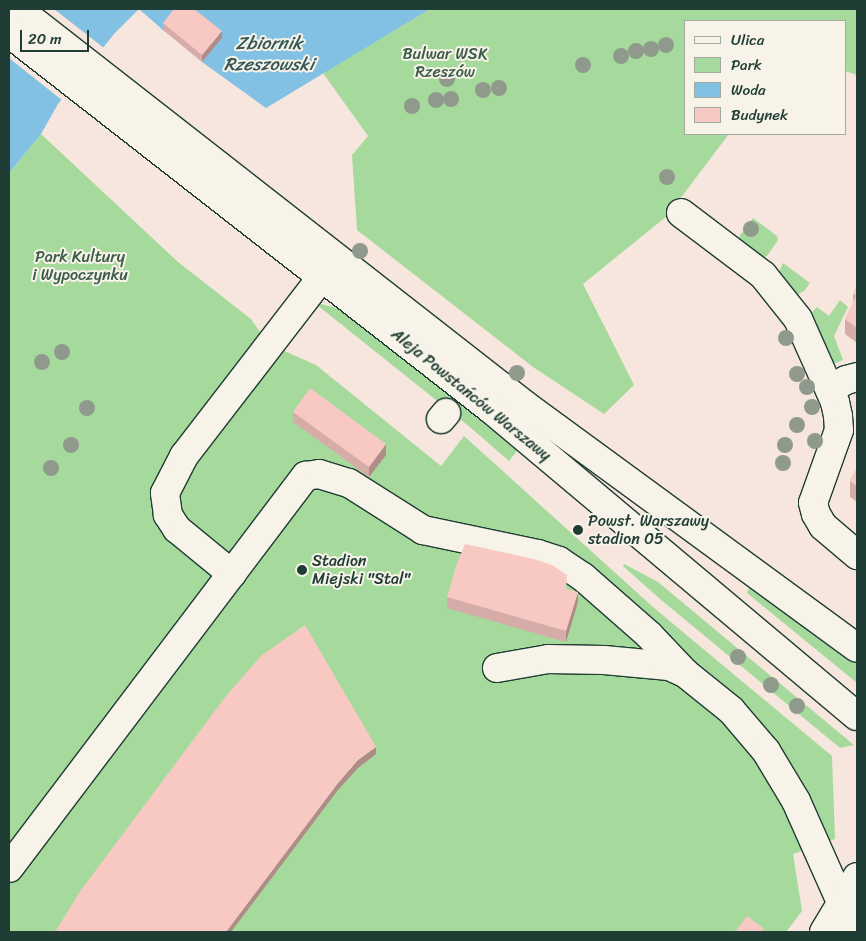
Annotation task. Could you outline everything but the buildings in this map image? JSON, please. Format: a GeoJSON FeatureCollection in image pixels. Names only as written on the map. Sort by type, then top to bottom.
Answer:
{"type":"FeatureCollection","features":[{"type":"Feature","properties":{"kind":"main road"},"geometry":{"type":"LineString","coordinates":[[18,9],[84,76]]}},
{"type":"Feature","properties":{"kind":"main road"},"geometry":{"type":"LineString","coordinates":[[9,33],[84,76]]}},
{"type":"Feature","properties":{"kind":"main road","name":"Aleja Powstańców Warszawy"},"geometry":{"type":"LineString","coordinates":[[84,76],[322,277],[492,410],[857,716]]}},
{"type":"Feature","properties":{"kind":"main road","name":"Aleja Powstańców Warszawy"},"geometry":{"type":"LineString","coordinates":[[84,76],[525,405],[857,648]]}},
{"type":"Feature","properties":{"kind":"main road"},"geometry":{"type":"LineString","coordinates":[[681,213],[746,260],[763,275],[788,304],[798,319],[830,389],[838,416],[839,430],[813,503],[816,514],[824,526],[857,555]]}},
{"type":"Feature","properties":{"kind":"main road"},"geometry":{"type":"LineString","coordinates":[[232,574],[177,529],[168,515],[165,493],[184,456],[322,277]]}},
{"type":"Feature","properties":{"kind":"main road"},"geometry":{"type":"LineString","coordinates":[[830,389],[857,378]]}},
{"type":"Feature","properties":{"kind":"main road"},"geometry":{"type":"LineString","coordinates":[[9,868],[306,476],[320,474],[333,476],[349,483],[423,530],[538,554],[559,561],[590,584],[649,635],[685,673],[731,710],[766,751],[796,801],[798,833],[849,911]]}},
{"type":"Feature","properties":{"kind":"main road"},"geometry":{"type":"LineString","coordinates":[[497,668],[548,659],[604,660],[670,666],[685,673]]}},
{"type":"Feature","properties":{"kind":"main road"},"geometry":{"type":"LineString","coordinates":[[845,932],[857,877]]}},
{"type":"Feature","properties":{"kind":"main road"},"geometry":{"type":"LineString","coordinates":[[824,932],[849,911]]}},
{"type":"Feature","properties":{"kind":"green space","name":"Bulwar WSK Rzeszów"},"geometry":{"type":"Polygon","coordinates":[[[430,9],[857,9],[857,75],[846,71],[846,20],[684,20],[684,135],[728,135],[667,216],[583,284],[634,385],[604,414],[533,367],[357,230],[352,155],[368,136],[323,73],[430,9]]]}},
{"type":"Feature","properties":{"kind":"green space","name":"Stadion Miejski \"Stal\""},"geometry":{"type":"Polygon","coordinates":[[[41,134],[178,262],[251,319],[262,335],[280,349],[316,365],[441,466],[464,436],[653,607],[832,756],[835,839],[793,854],[802,911],[786,932],[9,932],[9,173],[41,134]]]}},
{"type":"Feature","properties":{"kind":"green space"},"geometry":{"type":"Polygon","coordinates":[[[753,218],[777,236],[778,240],[767,256],[762,258],[738,242],[740,235],[753,218]]]}},
{"type":"Feature","properties":{"kind":"green space"},"geometry":{"type":"Polygon","coordinates":[[[783,263],[810,283],[804,291],[797,295],[792,293],[778,274],[783,263]]]}},
{"type":"Feature","properties":{"kind":"green space"},"geometry":{"type":"Polygon","coordinates":[[[840,300],[848,307],[834,336],[843,360],[829,366],[810,314],[817,307],[829,316],[840,300]]]}},
{"type":"Feature","properties":{"kind":"green space"},"geometry":{"type":"Polygon","coordinates":[[[321,304],[343,310],[517,451],[509,461],[471,428],[317,305],[321,304]]]}},
{"type":"Feature","properties":{"kind":"green space"},"geometry":{"type":"Polygon","coordinates":[[[624,564],[658,582],[854,745],[840,748],[660,599],[623,566],[624,564]]]}},
{"type":"Feature","properties":{"kind":"green space"},"geometry":{"type":"Polygon","coordinates":[[[749,587],[752,587],[857,664],[857,683],[747,593],[749,587]]]}},
{"type":"Feature","properties":{"kind":"water"},"geometry":{"type":"Polygon","coordinates":[[[9,9],[139,9],[114,34],[58,104],[41,134],[9,173],[9,9]]]}},
{"type":"Feature","properties":{"kind":"water"},"geometry":{"type":"Polygon","coordinates":[[[139,9],[180,9],[163,30],[139,9]]]}},
{"type":"Feature","properties":{"kind":"water","name":"Zbiornik Rzeszowski"},"geometry":{"type":"Polygon","coordinates":[[[185,9],[430,9],[266,108],[202,62],[221,38],[185,9]]]}},
{"type":"Feature","properties":{"kind":"pier"},"geometry":{"type":"Polygon","coordinates":[[[9,9],[54,9],[104,48],[63,101],[9,58],[9,9]]]}},
{"type":"Feature","properties":{"kind":"place","name":"Powst. Warszawy stadion 05"},"geometry":{"type":"Point","coordinates":[578,530]}},
{"type":"Feature","properties":{"kind":"place","name":"Stadion Miejski \"Stal\""},"geometry":{"type":"Point","coordinates":[302,570]}},
{"type":"Feature","properties":{"kind":"park label","name":"Park Kultury i Wypoczynku"},"geometry":{"type":"Point","coordinates":[80,266]}}]}
